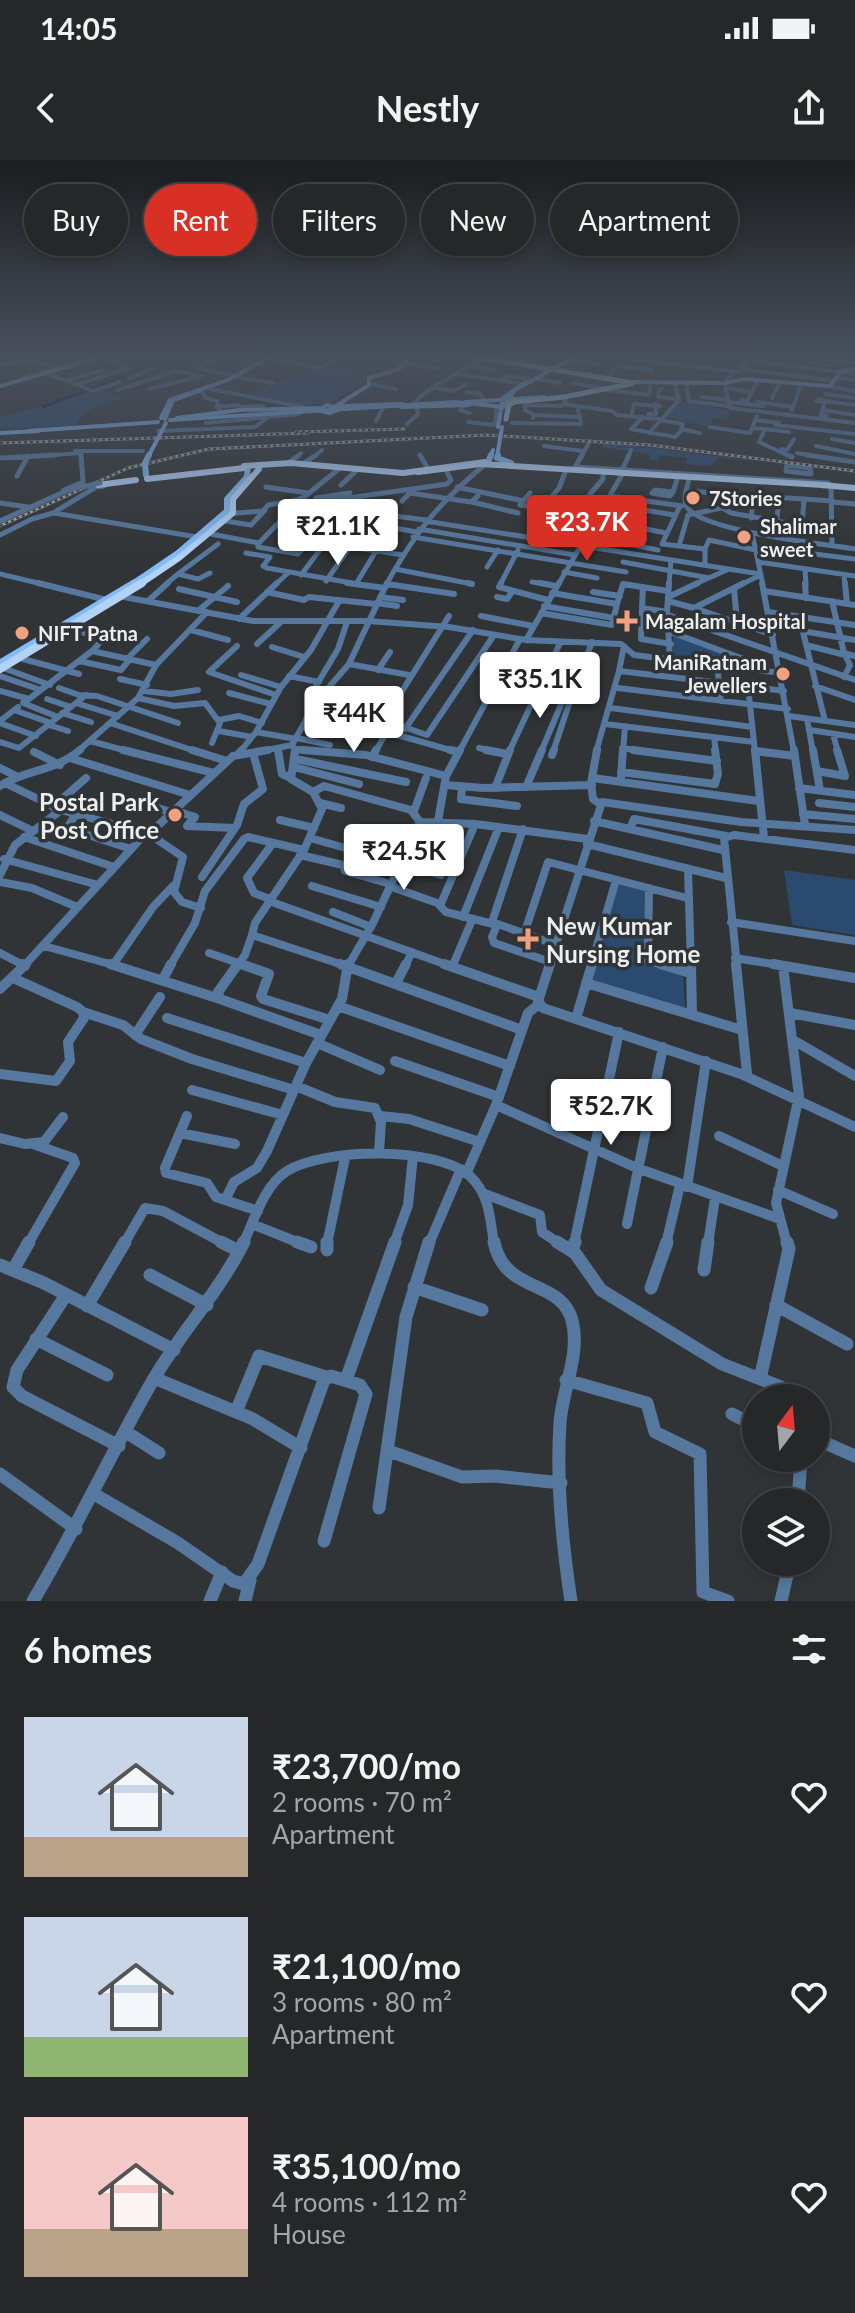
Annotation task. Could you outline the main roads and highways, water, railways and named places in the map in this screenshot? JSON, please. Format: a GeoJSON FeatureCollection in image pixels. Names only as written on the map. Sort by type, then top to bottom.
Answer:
{"type":"FeatureCollection","features":[{"type":"Feature","properties":{"kind":"highway"},"geometry":{"type":"LineString","coordinates":[[279,464],[403,474],[489,460],[500,465],[827,485]]}},
{"type":"Feature","properties":{"kind":"highway"},"geometry":{"type":"LineString","coordinates":[[99,484],[288,463],[399,473],[489,460],[855,487]]}},
{"type":"Feature","properties":{"kind":"highway"},"geometry":{"type":"LineString","coordinates":[[1,669],[104,602],[125,592],[220,521],[231,509],[230,499],[250,467]]}},
{"type":"Feature","properties":{"kind":"highway"},"geometry":{"type":"LineString","coordinates":[[1,669],[130,590],[196,544],[233,513],[233,499],[250,467]]}},
{"type":"Feature","properties":{"kind":"main road"},"geometry":{"type":"LineString","coordinates":[[0,431],[127,423]]}},
{"type":"Feature","properties":{"kind":"main road"},"geometry":{"type":"LineString","coordinates":[[142,478],[163,423]]}},
{"type":"Feature","properties":{"kind":"main road"},"geometry":{"type":"LineString","coordinates":[[499,423],[489,460],[492,458],[500,465]]}},
{"type":"Feature","properties":{"kind":"main road"},"geometry":{"type":"LineString","coordinates":[[503,423],[498,459],[540,466]]}},
{"type":"Feature","properties":{"kind":"main road"},"geometry":{"type":"LineString","coordinates":[[125,592],[157,575],[211,534],[228,509],[227,499],[255,475],[250,467]]}},
{"type":"Feature","properties":{"kind":"main road"},"geometry":{"type":"LineString","coordinates":[[1,669],[23,659],[115,602],[197,537],[223,518],[234,514],[238,509],[236,499],[245,484]]}},
{"type":"Feature","properties":{"kind":"railway"},"geometry":{"type":"LineString","coordinates":[[296,432],[404,429]]}},
{"type":"Feature","properties":{"kind":"railway"},"geometry":{"type":"LineString","coordinates":[[0,443],[308,433]]}},
{"type":"Feature","properties":{"kind":"railway"},"geometry":{"type":"LineString","coordinates":[[0,526],[128,468],[209,449],[486,435],[650,445],[855,471]]}},
{"type":"Feature","properties":{"kind":"place","name":"7Stories"},"geometry":{"type":"Point","coordinates":[693,498]}},
{"type":"Feature","properties":{"kind":"place","name":"Shalimar sweet"},"geometry":{"type":"Point","coordinates":[744,537]}},
{"type":"Feature","properties":{"kind":"place","name":"Magalam Hospital"},"geometry":{"type":"Point","coordinates":[627,621]}},
{"type":"Feature","properties":{"kind":"place","name":"NIFT Patna"},"geometry":{"type":"Point","coordinates":[22,633]}},
{"type":"Feature","properties":{"kind":"place","name":"ManiRatnam Jewellers"},"geometry":{"type":"Point","coordinates":[783,674]}},
{"type":"Feature","properties":{"kind":"place","name":"Postal Park Post Office"},"geometry":{"type":"Point","coordinates":[175,815]}},
{"type":"Feature","properties":{"kind":"place","name":"New Kumar Nursing Home"},"geometry":{"type":"Point","coordinates":[528,939]}}]}
